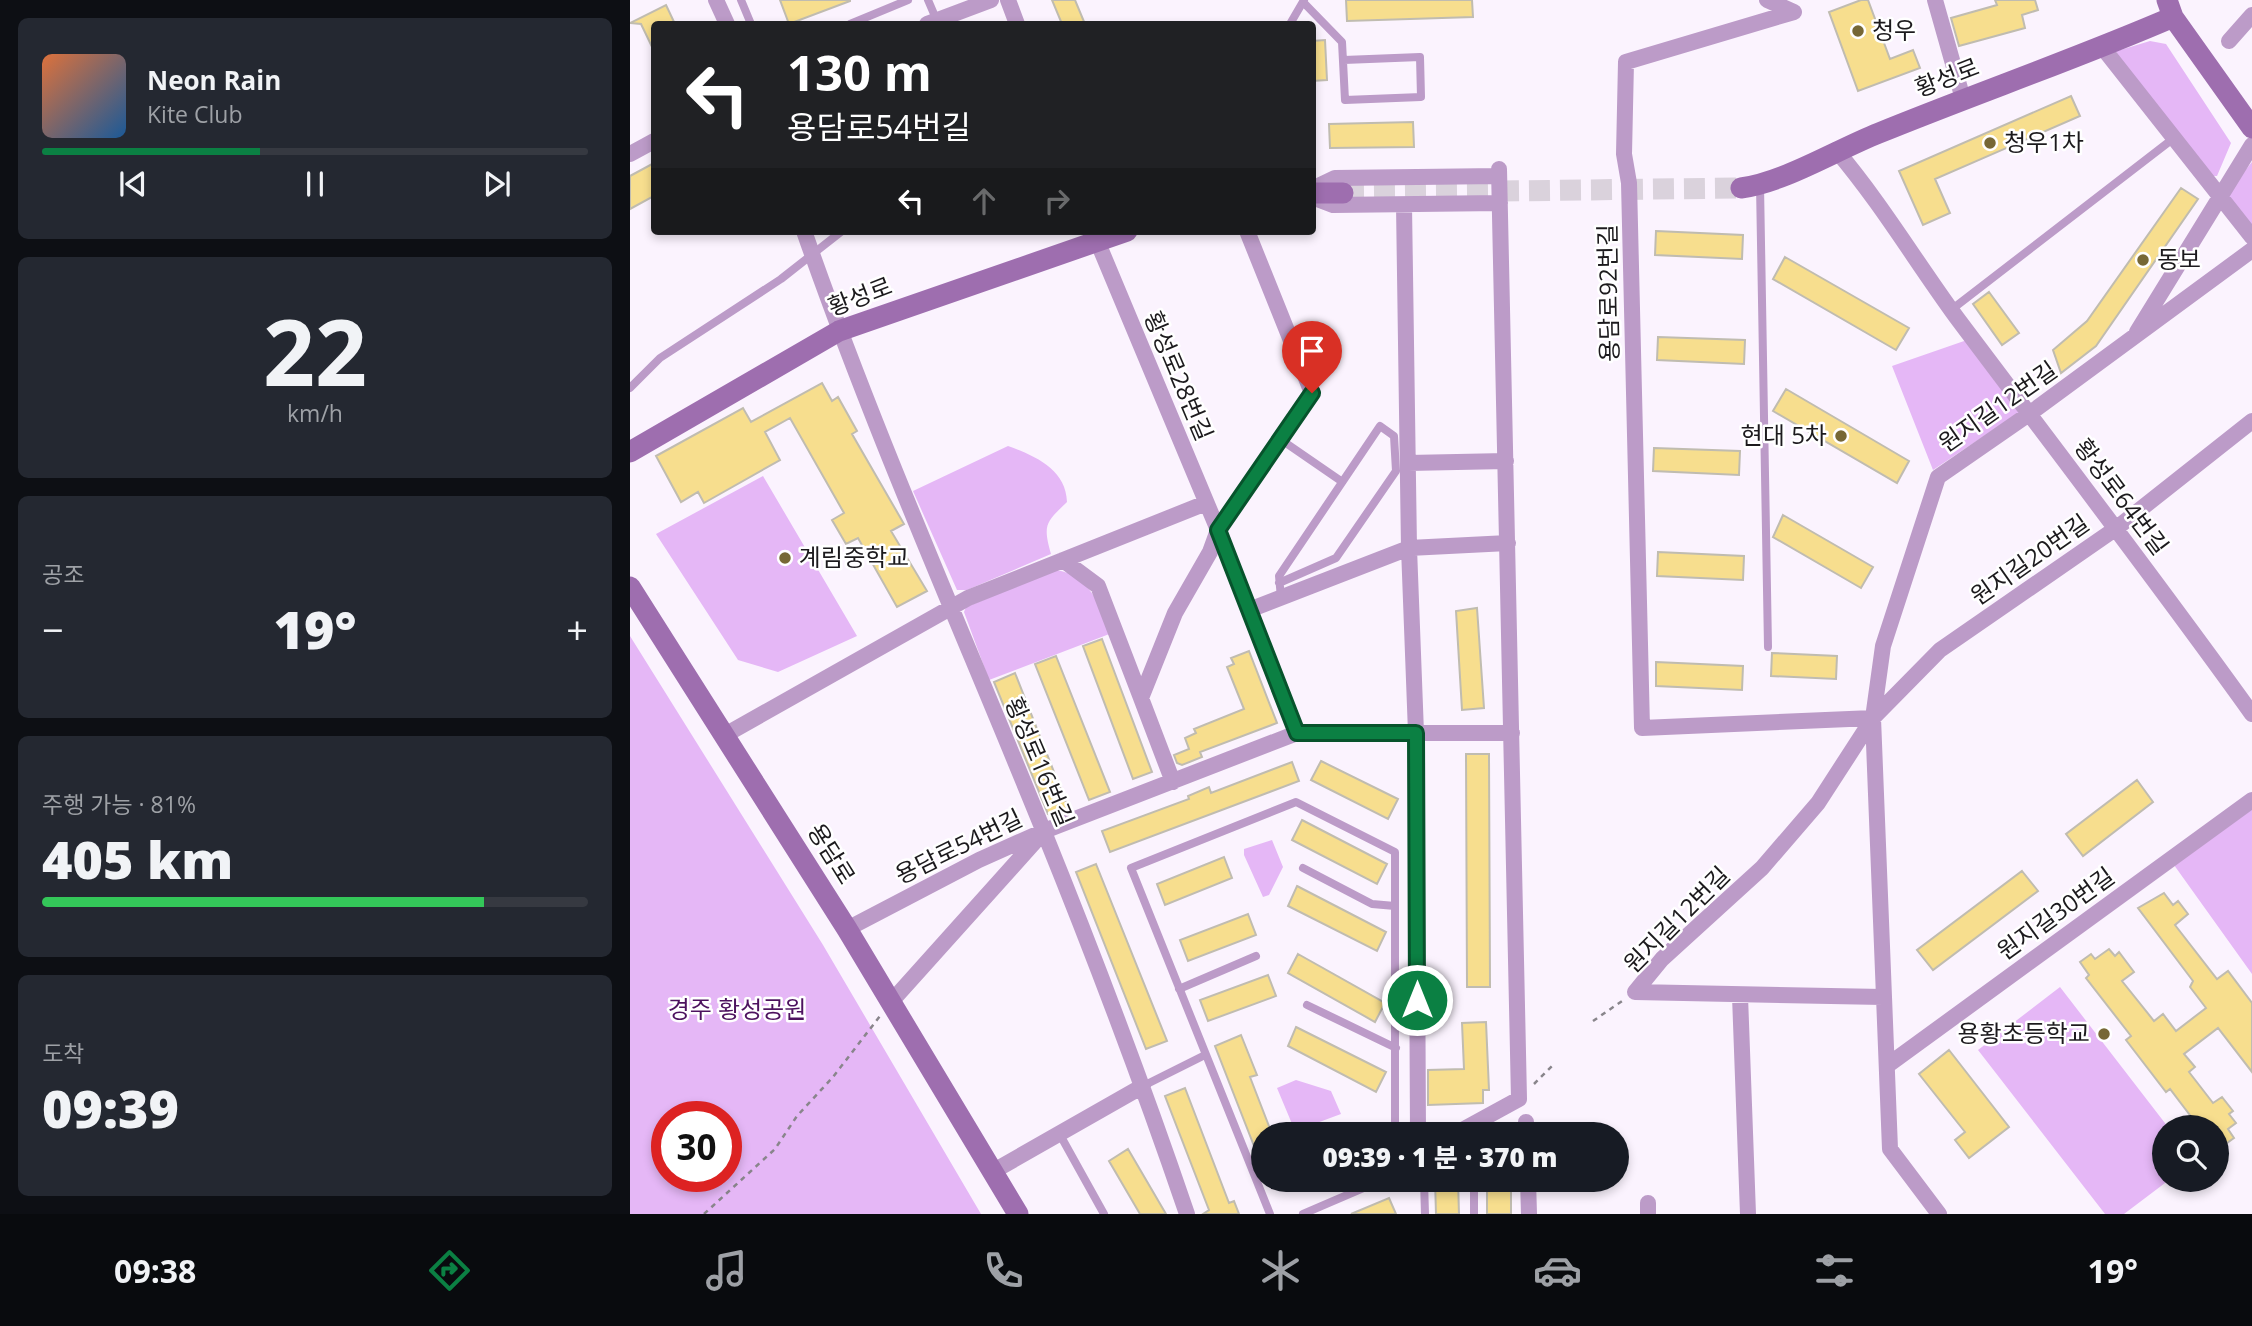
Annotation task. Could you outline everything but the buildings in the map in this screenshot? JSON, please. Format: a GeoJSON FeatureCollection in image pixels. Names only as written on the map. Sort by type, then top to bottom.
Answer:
{"type":"FeatureCollection","features":[{"type":"Feature","properties":{"kind":"street"},"geometry":{"type":"LineString","coordinates":[[716,0],[726,21]]}},
{"type":"Feature","properties":{"kind":"street"},"geometry":{"type":"LineString","coordinates":[[937,21],[991,0]]}},
{"type":"Feature","properties":{"kind":"street"},"geometry":{"type":"LineString","coordinates":[[1008,0],[1016,21]]}},
{"type":"Feature","properties":{"kind":"street","name":"용담로92번길"},"geometry":{"type":"LineString","coordinates":[[1767,0],[1794,12],[1626,62],[1624,154],[1629,183],[1642,728],[1873,718]]}},
{"type":"Feature","properties":{"kind":"street"},"geometry":{"type":"LineString","coordinates":[[1934,0],[1963,99]]}},
{"type":"Feature","properties":{"kind":"street"},"geometry":{"type":"LineString","coordinates":[[2170,8],[2249,116]]}},
{"type":"Feature","properties":{"kind":"street","name":"황성로"},"geometry":{"type":"LineString","coordinates":[[1750,187],[1963,99],[2103,48],[2170,8]]}},
{"type":"Feature","properties":{"kind":"street"},"geometry":{"type":"LineString","coordinates":[[2229,41],[2252,15]]}},
{"type":"Feature","properties":{"kind":"street"},"geometry":{"type":"LineString","coordinates":[[2103,48],[2252,237]]}},
{"type":"Feature","properties":{"kind":"street"},"geometry":{"type":"LineString","coordinates":[[630,154],[651,143]]}},
{"type":"Feature","properties":{"kind":"street"},"geometry":{"type":"LineString","coordinates":[[2133,340],[2252,145]]}},
{"type":"Feature","properties":{"kind":"street","name":"황성로64번길"},"geometry":{"type":"LineString","coordinates":[[1836,150],[1869,190],[1951,310],[2118,527],[2252,714]]}},
{"type":"Feature","properties":{"kind":"street"},"geometry":{"type":"LineString","coordinates":[[1316,190],[1335,178],[1499,173],[1519,1099],[1477,1122]]}},
{"type":"Feature","properties":{"kind":"street"},"geometry":{"type":"LineString","coordinates":[[1316,193],[1343,193]]}},
{"type":"Feature","properties":{"kind":"street"},"geometry":{"type":"LineString","coordinates":[[1316,195],[1333,205],[1500,202]]}},
{"type":"Feature","properties":{"kind":"street"},"geometry":{"type":"LineString","coordinates":[[1404,205],[1409,548],[1416,733],[1418,1122]]}},
{"type":"Feature","properties":{"kind":"street","name":"황성로16번길"},"geometry":{"type":"LineString","coordinates":[[805,235],[839,331],[1044,831],[1143,1086],[1187,1214]]}},
{"type":"Feature","properties":{"kind":"street","name":"황성로"},"geometry":{"type":"LineString","coordinates":[[630,452],[839,331],[1095,235]]}},
{"type":"Feature","properties":{"kind":"street","name":"황성로28번길"},"geometry":{"type":"LineString","coordinates":[[1095,235],[1218,530],[1297,733]]}},
{"type":"Feature","properties":{"kind":"street"},"geometry":{"type":"LineString","coordinates":[[1141,698],[1175,613],[1210,552],[1218,530],[1312,393],[1249,235]]}},
{"type":"Feature","properties":{"kind":"street","name":"원지길12번길"},"geometry":{"type":"LineString","coordinates":[[1937,1213],[1890,1149],[1873,718],[1883,646],[1938,477],[2133,340],[2252,250]]}},
{"type":"Feature","properties":{"kind":"street","name":"원지길20번길"},"geometry":{"type":"LineString","coordinates":[[1873,718],[1940,650],[2118,527],[2252,421]]}},
{"type":"Feature","properties":{"kind":"street"},"geometry":{"type":"LineString","coordinates":[[1408,464],[1506,461]]}},
{"type":"Feature","properties":{"kind":"street"},"geometry":{"type":"LineString","coordinates":[[725,735],[950,607],[1206,503]]}},
{"type":"Feature","properties":{"kind":"street"},"geometry":{"type":"LineString","coordinates":[[1249,610],[1280,591],[1409,548],[1508,543]]}},
{"type":"Feature","properties":{"kind":"street"},"geometry":{"type":"LineString","coordinates":[[1063,560],[1098,586],[1172,782]]}},
{"type":"Feature","properties":{"kind":"street","name":"용담로"},"geometry":{"type":"LineString","coordinates":[[630,587],[847,929],[1018,1214]]}},
{"type":"Feature","properties":{"kind":"street","name":"원지길12번길"},"geometry":{"type":"LineString","coordinates":[[1635,992],[1662,959],[1762,868],[1818,803],[1873,718]]}},
{"type":"Feature","properties":{"kind":"street","name":"용담로54번길"},"geometry":{"type":"LineString","coordinates":[[847,929],[979,860],[1044,831],[1297,733],[1511,733]]}},
{"type":"Feature","properties":{"kind":"street","name":"원지길30번길"},"geometry":{"type":"LineString","coordinates":[[1888,1065],[2252,800]]}},
{"type":"Feature","properties":{"kind":"street"},"geometry":{"type":"LineString","coordinates":[[891,1002],[1044,831]]}},
{"type":"Feature","properties":{"kind":"street","name":"원지길12번길"},"geometry":{"type":"LineString","coordinates":[[1635,992],[1883,997]]}},
{"type":"Feature","properties":{"kind":"street"},"geometry":{"type":"LineString","coordinates":[[1740,996],[1748,1214]]}},
{"type":"Feature","properties":{"kind":"street"},"geometry":{"type":"LineString","coordinates":[[992,1172],[1143,1086]]}},
{"type":"Feature","properties":{"kind":"street"},"geometry":{"type":"LineString","coordinates":[[1528,1192],[1529,1214]]}},
{"type":"Feature","properties":{"kind":"lane"},"geometry":{"type":"LineString","coordinates":[[741,0],[750,21]]}},
{"type":"Feature","properties":{"kind":"lane"},"geometry":{"type":"LineString","coordinates":[[857,21],[908,0]]}},
{"type":"Feature","properties":{"kind":"lane"},"geometry":{"type":"LineString","coordinates":[[928,0],[932,21]]}},
{"type":"Feature","properties":{"kind":"lane"},"geometry":{"type":"LineString","coordinates":[[1292,21],[1303,1],[1342,42],[1345,100],[1422,97],[1420,57],[1344,60]]}},
{"type":"Feature","properties":{"kind":"lane"},"geometry":{"type":"LineString","coordinates":[[1951,310],[2174,138]]}},
{"type":"Feature","properties":{"kind":"lane"},"geometry":{"type":"LineString","coordinates":[[1750,187],[1768,647]]}},
{"type":"Feature","properties":{"kind":"lane"},"geometry":{"type":"LineString","coordinates":[[630,388],[660,358],[781,279],[837,235]]}},
{"type":"Feature","properties":{"kind":"lane"},"geometry":{"type":"LineString","coordinates":[[1380,426],[1394,436],[1396,471],[1336,558],[1280,591],[1279,576],[1380,426]]}},
{"type":"Feature","properties":{"kind":"lane"},"geometry":{"type":"LineString","coordinates":[[1280,439],[1341,481]]}},
{"type":"Feature","properties":{"kind":"lane"},"geometry":{"type":"LineString","coordinates":[[1270,1214],[1131,868],[1296,802],[1395,852],[1395,1122]]}},
{"type":"Feature","properties":{"kind":"lane"},"geometry":{"type":"LineString","coordinates":[[1303,868],[1371,904],[1395,906]]}},
{"type":"Feature","properties":{"kind":"lane"},"geometry":{"type":"LineString","coordinates":[[1179,989],[1256,956]]}},
{"type":"Feature","properties":{"kind":"lane"},"geometry":{"type":"LineString","coordinates":[[1307,1005],[1396,1048]]}},
{"type":"Feature","properties":{"kind":"lane"},"geometry":{"type":"LineString","coordinates":[[1143,1086],[1205,1055]]}},
{"type":"Feature","properties":{"kind":"lane"},"geometry":{"type":"LineString","coordinates":[[1059,1133],[1104,1214]]}},
{"type":"Feature","properties":{"kind":"lane"},"geometry":{"type":"LineString","coordinates":[[1303,1214],[1354,1192]]}},
{"type":"Feature","properties":{"kind":"lane"},"geometry":{"type":"LineString","coordinates":[[1424,1192],[1425,1214]]}},
{"type":"Feature","properties":{"kind":"lane"},"geometry":{"type":"LineString","coordinates":[[1474,1192],[1474,1214]]}},
{"type":"Feature","properties":{"kind":"path"},"geometry":{"type":"LineString","coordinates":[[1593,1021],[1635,992]]}},
{"type":"Feature","properties":{"kind":"path"},"geometry":{"type":"LineString","coordinates":[[704,1214],[775,1149],[797,1116],[833,1077],[891,1002]]}},
{"type":"Feature","properties":{"kind":"path"},"geometry":{"type":"LineString","coordinates":[[1519,1099],[1555,1063]]}},
{"type":"Feature","properties":{"kind":"green space"},"geometry":{"type":"Polygon","coordinates":[[[2150,41],[2166,44],[2231,143],[2217,176],[2208,176],[2116,57],[2117,51],[2150,41]]]}},
{"type":"Feature","properties":{"kind":"green space"},"geometry":{"type":"Polygon","coordinates":[[[2252,162],[2252,229],[2225,195],[2252,162]]]}},
{"type":"Feature","properties":{"kind":"green space"},"geometry":{"type":"Polygon","coordinates":[[[1967,340],[2020,412],[1933,470],[1892,366],[1967,340]]]}},
{"type":"Feature","properties":{"kind":"green space"},"geometry":{"type":"Polygon","coordinates":[[[1008,446],[1047,465],[1055,472],[1065,491],[1067,502],[1048,525],[1047,537],[1051,554],[967,590],[957,590],[913,491],[1008,446]]]}},
{"type":"Feature","properties":{"kind":"green space"},"geometry":{"type":"Polygon","coordinates":[[[763,476],[857,636],[778,672],[738,660],[656,534],[763,476]]]}},
{"type":"Feature","properties":{"kind":"green space"},"geometry":{"type":"Polygon","coordinates":[[[1057,570],[1078,578],[1092,593],[1112,633],[989,680],[964,612],[966,607],[1057,570]]]}},
{"type":"Feature","properties":{"kind":"green space","name":"경주 황성공원"},"geometry":{"type":"Polygon","coordinates":[[[630,636],[823,945],[981,1214],[630,1214],[630,636]]]}},
{"type":"Feature","properties":{"kind":"green space"},"geometry":{"type":"Polygon","coordinates":[[[2252,807],[2252,974],[2174,865],[2252,807]]]}},
{"type":"Feature","properties":{"kind":"green space"},"geometry":{"type":"Polygon","coordinates":[[[1272,840],[1283,867],[1269,895],[1263,897],[1244,855],[1244,849],[1272,840]]]}},
{"type":"Feature","properties":{"kind":"green space"},"geometry":{"type":"Polygon","coordinates":[[[2060,987],[2159,1115],[2152,1115],[2153,1192],[2124,1214],[2105,1214],[1978,1050],[2060,987]]]}},
{"type":"Feature","properties":{"kind":"green space"},"geometry":{"type":"Polygon","coordinates":[[[1296,1080],[1331,1091],[1341,1114],[1319,1122],[1291,1122],[1277,1088],[1296,1080]]]}},
{"type":"Feature","properties":{"kind":"tunnel"},"geometry":{"type":"LineString","coordinates":[[1343,193],[1741,188]]}},
{"type":"Feature","properties":{"kind":"place","name":"청우"},"geometry":{"type":"Point","coordinates":[1858,31]}},
{"type":"Feature","properties":{"kind":"place","name":"청우1차"},"geometry":{"type":"Point","coordinates":[1990,143]}},
{"type":"Feature","properties":{"kind":"place","name":"동보"},"geometry":{"type":"Point","coordinates":[2143,260]}},
{"type":"Feature","properties":{"kind":"place","name":"현대 5차"},"geometry":{"type":"Point","coordinates":[1841,436]}},
{"type":"Feature","properties":{"kind":"place","name":"계림중학교"},"geometry":{"type":"Point","coordinates":[785,558]}},
{"type":"Feature","properties":{"kind":"place","name":"용황초등학교"},"geometry":{"type":"Point","coordinates":[2104,1034]}},
{"type":"Feature","properties":{"kind":"route"},"geometry":{"type":"LineString","coordinates":[[1312,393],[1218,530],[1297,733],[1416,733],[1417,1000]]}}]}
